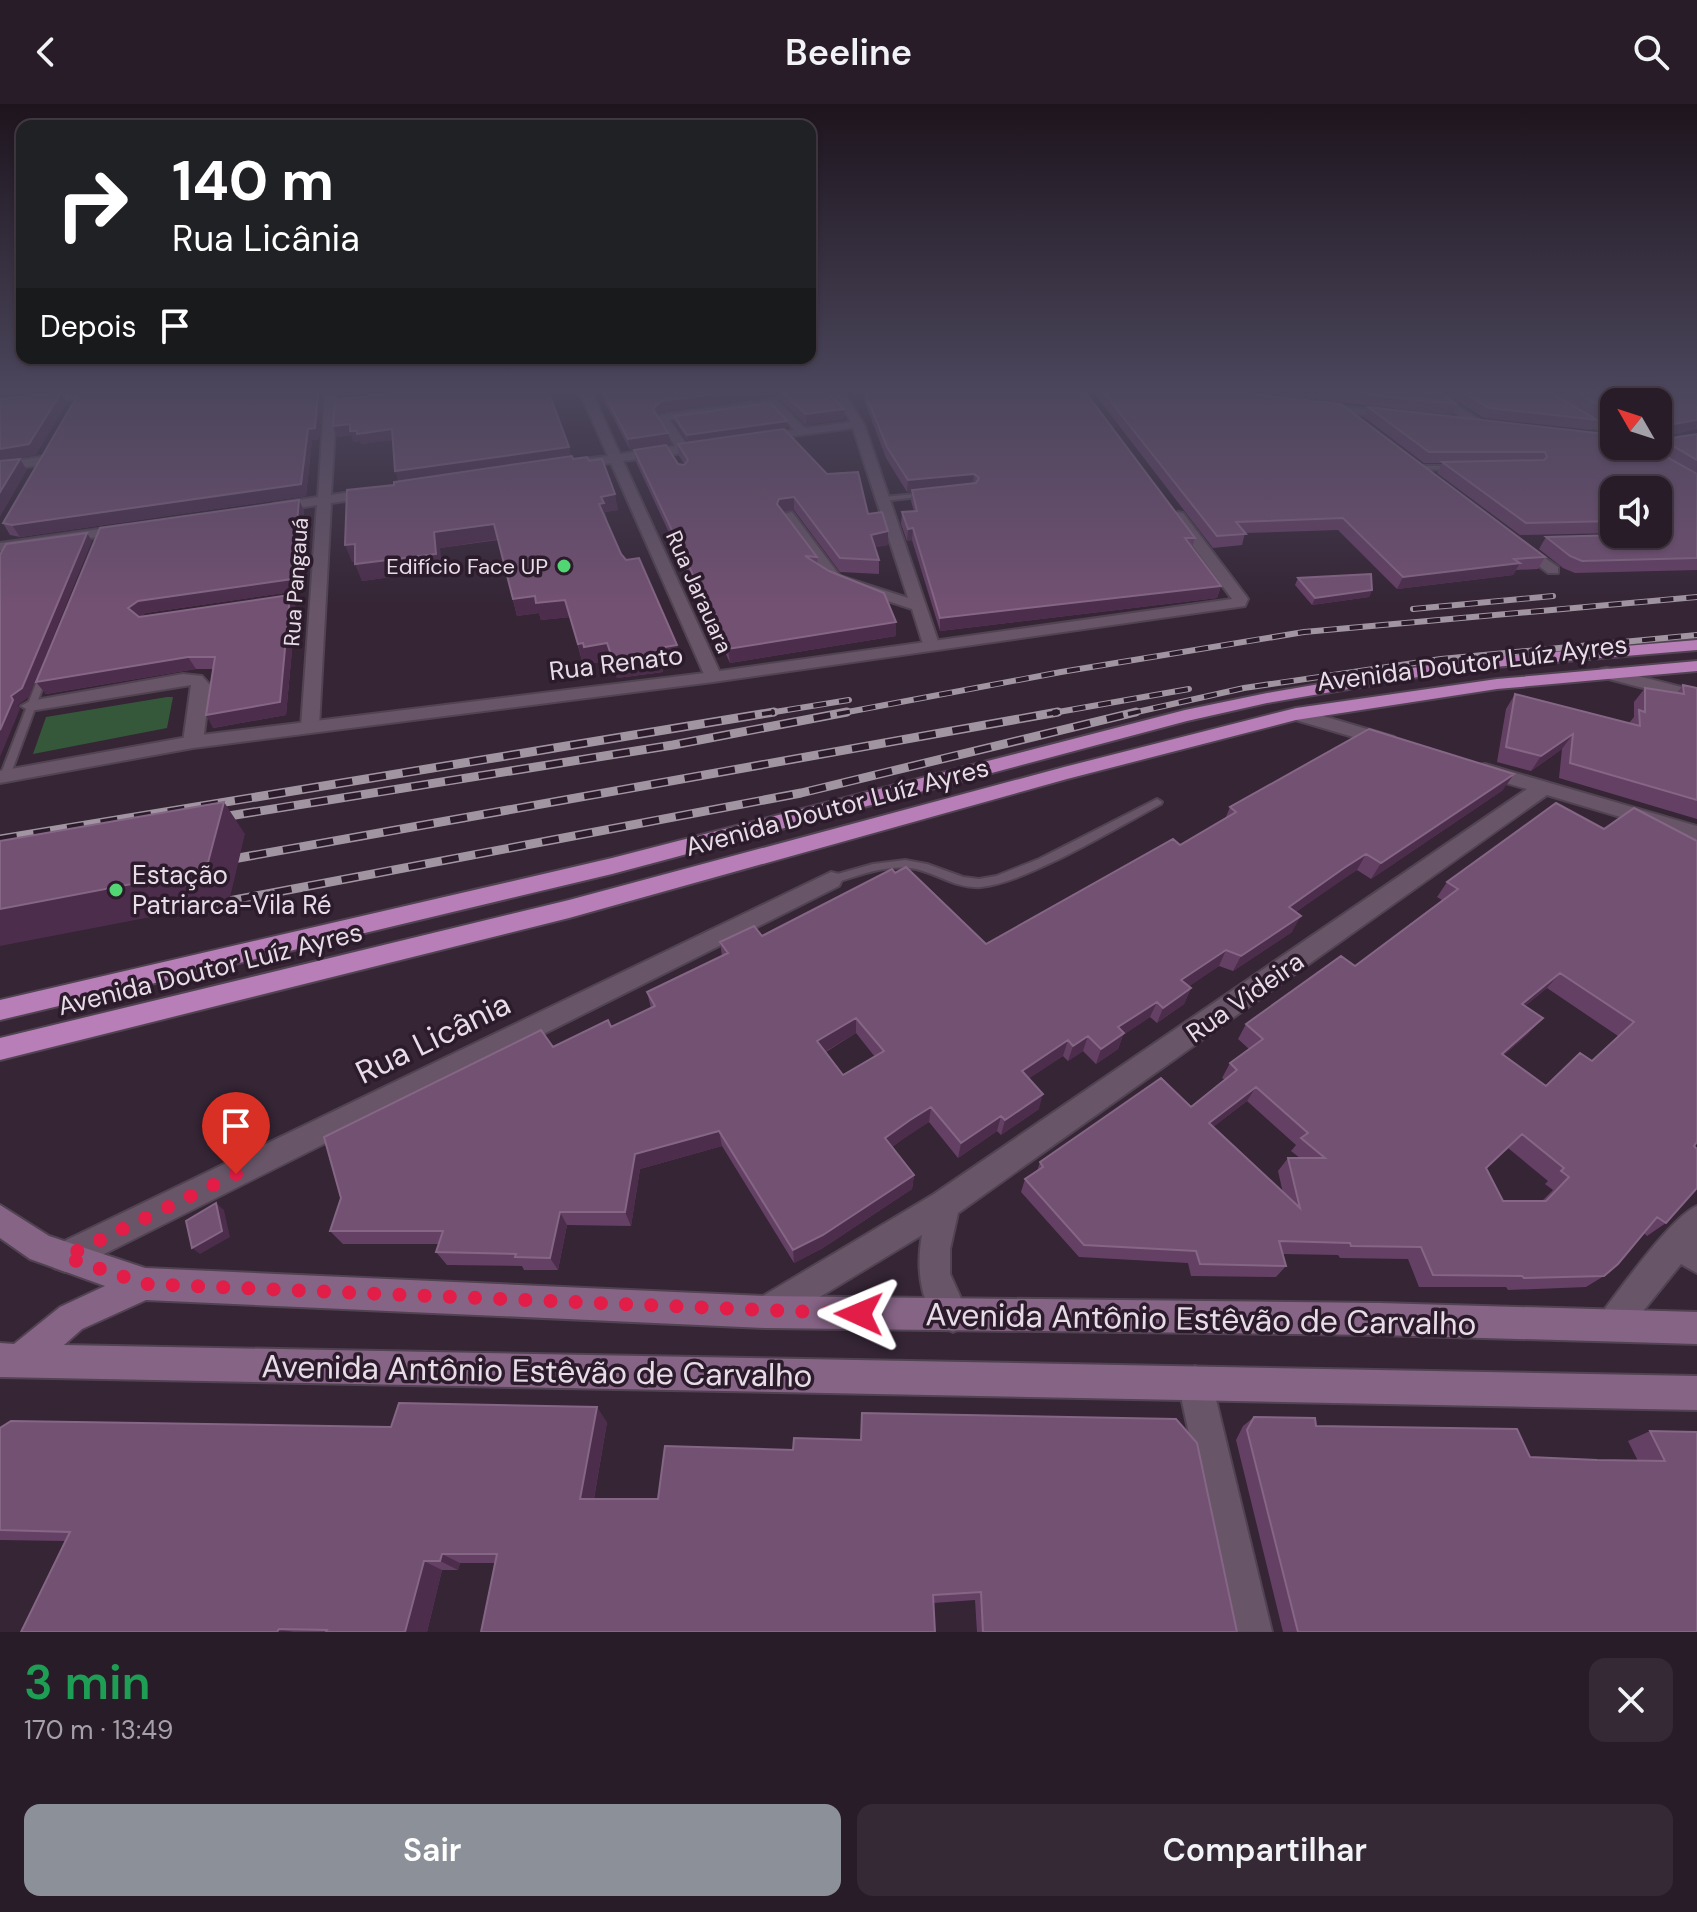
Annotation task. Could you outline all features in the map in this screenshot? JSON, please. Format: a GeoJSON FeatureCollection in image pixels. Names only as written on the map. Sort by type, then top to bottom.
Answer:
{"type":"FeatureCollection","features":[{"type":"Feature","properties":{"kind":"highway","name":"Avenida Doutor Luíz Ayres"},"geometry":{"type":"LineString","coordinates":[[0,1010],[612,866],[1185,716],[1267,698],[1459,665],[1697,645]]}},
{"type":"Feature","properties":{"kind":"highway","name":"Avenida Doutor Luíz Ayres"},"geometry":{"type":"LineString","coordinates":[[0,1049],[569,909],[1064,773],[1296,714],[1345,704],[1497,684],[1697,666]]}},
{"type":"Feature","properties":{"kind":"main road","name":"Avenida Antônio Estêvão de Carvalho"},"geometry":{"type":"LineString","coordinates":[[0,1220],[41,1248],[145,1284],[765,1312],[1379,1319],[1697,1328]]}},
{"type":"Feature","properties":{"kind":"main road"},"geometry":{"type":"LineString","coordinates":[[6,1367],[71,1318],[145,1284]]}},
{"type":"Feature","properties":{"kind":"main road","name":"Avenida Antônio Estêvão de Carvalho"},"geometry":{"type":"LineString","coordinates":[[6,1367],[1697,1393]]}},
{"type":"Feature","properties":{"kind":"street"},"geometry":{"type":"LineString","coordinates":[[0,467],[28,464]]}},
{"type":"Feature","properties":{"kind":"street","name":"Rua Pangauá"},"geometry":{"type":"LineString","coordinates":[[310,727],[316,596],[327,464]]}},
{"type":"Feature","properties":{"kind":"street"},"geometry":{"type":"LineString","coordinates":[[566,465],[571,464]]}},
{"type":"Feature","properties":{"kind":"street","name":"Rua Jarauara"},"geometry":{"type":"LineString","coordinates":[[620,464],[713,677]]}},
{"type":"Feature","properties":{"kind":"street"},"geometry":{"type":"LineString","coordinates":[[871,464],[931,644]]}},
{"type":"Feature","properties":{"kind":"street"},"geometry":{"type":"LineString","coordinates":[[1416,464],[1445,487]]}},
{"type":"Feature","properties":{"kind":"street"},"geometry":{"type":"LineString","coordinates":[[253,511],[385,492]]}},
{"type":"Feature","properties":{"kind":"street","name":"Rua Renato"},"geometry":{"type":"LineString","coordinates":[[2,776],[193,742],[713,677],[1239,603],[1240,599],[1167,502]]}},
{"type":"Feature","properties":{"kind":"street"},"geometry":{"type":"LineString","coordinates":[[787,515],[835,579],[920,607]]}},
{"type":"Feature","properties":{"kind":"street"},"geometry":{"type":"LineString","coordinates":[[0,547],[99,539],[147,526]]}},
{"type":"Feature","properties":{"kind":"street"},"geometry":{"type":"LineString","coordinates":[[1548,541],[1510,538],[1553,570]]}},
{"type":"Feature","properties":{"kind":"street"},"geometry":{"type":"LineString","coordinates":[[298,600],[316,596]]}},
{"type":"Feature","properties":{"kind":"street"},"geometry":{"type":"LineString","coordinates":[[1607,673],[1697,697]]}},
{"type":"Feature","properties":{"kind":"street"},"geometry":{"type":"LineString","coordinates":[[30,706],[183,679],[196,680],[201,685],[193,742]]}},
{"type":"Feature","properties":{"kind":"street"},"geometry":{"type":"LineString","coordinates":[[1296,714],[1394,743],[1345,704]]}},
{"type":"Feature","properties":{"kind":"street"},"geometry":{"type":"LineString","coordinates":[[1472,766],[1697,833]]}},
{"type":"Feature","properties":{"kind":"street","name":"Rua Videira"},"geometry":{"type":"LineString","coordinates":[[765,1312],[945,1204],[1543,788]]}},
{"type":"Feature","properties":{"kind":"street","name":"Rua Licânia"},"geometry":{"type":"LineString","coordinates":[[65,1257],[831,880]]}},
{"type":"Feature","properties":{"kind":"street"},"geometry":{"type":"LineString","coordinates":[[945,1204],[933,1266],[938,1293],[953,1316]]}},
{"type":"Feature","properties":{"kind":"street"},"geometry":{"type":"LineString","coordinates":[[1612,1325],[1691,1240]]}},
{"type":"Feature","properties":{"kind":"street"},"geometry":{"type":"LineString","coordinates":[[1195,1383],[1252,1632]]}},
{"type":"Feature","properties":{"kind":"lane"},"geometry":{"type":"LineString","coordinates":[[1420,464],[1462,468]]}},
{"type":"Feature","properties":{"kind":"lane"},"geometry":{"type":"LineString","coordinates":[[883,499],[943,493]]}},
{"type":"Feature","properties":{"kind":"lane"},"geometry":{"type":"LineString","coordinates":[[2,776],[46,668]]}},
{"type":"Feature","properties":{"kind":"lane"},"geometry":{"type":"LineString","coordinates":[[831,880],[893,863],[913,865],[959,880],[980,883],[1026,868],[1157,802]]}},
{"type":"Feature","properties":{"kind":"green space"},"geometry":{"type":"Polygon","coordinates":[[[173,697],[167,728],[33,754],[46,717],[173,697]]]}},
{"type":"Feature","properties":{"kind":"building"},"geometry":{"type":"Polygon","coordinates":[[[0,464],[17,464],[0,492],[0,464]]]}},
{"type":"Feature","properties":{"kind":"building"},"geometry":{"type":"Polygon","coordinates":[[[37,464],[304,464],[301,484],[12,525],[3,523],[37,464]]]}},
{"type":"Feature","properties":{"kind":"building"},"geometry":{"type":"Polygon","coordinates":[[[395,464],[444,464],[395,471],[395,464]]]}},
{"type":"Feature","properties":{"kind":"building"},"geometry":{"type":"Polygon","coordinates":[[[515,464],[604,464],[615,494],[601,497],[604,503],[599,504],[621,554],[626,560],[639,558],[677,645],[659,648],[660,655],[613,660],[607,643],[584,647],[583,643],[578,644],[565,600],[536,603],[535,596],[513,599],[494,524],[434,532],[436,554],[355,564],[355,544],[345,545],[347,490],[394,485],[394,482],[515,464]]]}},
{"type":"Feature","properties":{"kind":"building"},"geometry":{"type":"Polygon","coordinates":[[[641,464],[818,464],[827,474],[858,472],[868,514],[882,512],[888,531],[871,535],[879,560],[840,558],[794,497],[779,499],[777,504],[817,557],[805,556],[829,571],[884,593],[896,622],[728,649],[641,464]]]}},
{"type":"Feature","properties":{"kind":"building"},"geometry":{"type":"Polygon","coordinates":[[[898,464],[1140,464],[1195,538],[1185,538],[1221,586],[940,618],[913,528],[908,529],[902,512],[917,511],[912,490],[976,483],[979,478],[974,474],[908,480],[898,464]]]}},
{"type":"Feature","properties":{"kind":"building"},"geometry":{"type":"Polygon","coordinates":[[[1160,464],[1421,464],[1545,557],[1514,559],[1520,563],[1403,577],[1343,518],[1236,522],[1246,534],[1217,536],[1160,464]]]}},
{"type":"Feature","properties":{"kind":"building"},"geometry":{"type":"Polygon","coordinates":[[[1445,464],[1680,464],[1697,474],[1697,558],[1582,561],[1570,556],[1546,537],[1600,536],[1600,548],[1672,548],[1672,476],[1600,476],[1600,521],[1526,523],[1445,464]]]}},
{"type":"Feature","properties":{"kind":"building"},"geometry":{"type":"Polygon","coordinates":[[[299,500],[292,579],[138,601],[128,608],[139,617],[290,595],[280,702],[206,715],[215,657],[188,657],[36,682],[100,528],[299,500]]]}},
{"type":"Feature","properties":{"kind":"building"},"geometry":{"type":"Polygon","coordinates":[[[87,533],[22,688],[11,696],[13,700],[0,730],[0,555],[6,544],[87,533]]]}},
{"type":"Feature","properties":{"kind":"building"},"geometry":{"type":"Polygon","coordinates":[[[1371,574],[1372,590],[1315,598],[1298,578],[1371,574]]]}},
{"type":"Feature","properties":{"kind":"building"},"geometry":{"type":"Polygon","coordinates":[[[1683,685],[1697,688],[1697,800],[1570,763],[1573,734],[1541,756],[1506,747],[1515,694],[1640,726],[1639,710],[1645,712],[1645,688],[1684,694],[1683,685]]]}},
{"type":"Feature","properties":{"kind":"building"},"geometry":{"type":"Polygon","coordinates":[[[1369,729],[1514,774],[1381,863],[1366,854],[1344,868],[1289,907],[1301,916],[1241,956],[1226,950],[1181,980],[1191,988],[1163,1008],[1157,1002],[1118,1027],[1124,1033],[1101,1049],[1088,1036],[1073,1046],[1068,1040],[1022,1071],[1043,1094],[1005,1120],[1001,1116],[961,1143],[931,1107],[910,1120],[885,1138],[914,1175],[823,1235],[793,1250],[719,1131],[635,1154],[625,1212],[560,1212],[550,1258],[436,1252],[443,1231],[330,1231],[341,1198],[324,1137],[541,1030],[553,1047],[608,1020],[611,1027],[655,1006],[647,992],[728,953],[720,942],[754,926],[762,936],[892,869],[895,873],[906,867],[986,944],[1173,839],[1180,845],[1236,812],[1230,807],[1369,729]],[[856,1018],[817,1041],[843,1075],[884,1051],[856,1018]]]}},
{"type":"Feature","properties":{"kind":"building"},"geometry":{"type":"Polygon","coordinates":[[[224,802],[206,870],[0,909],[0,841],[224,802]]]}},
{"type":"Feature","properties":{"kind":"building"},"geometry":{"type":"Polygon","coordinates":[[[1556,803],[1604,829],[1634,808],[1697,841],[1697,1142],[1694,1146],[1697,1149],[1697,1188],[1666,1223],[1657,1217],[1604,1276],[1524,1278],[1433,1275],[1421,1247],[1279,1241],[1286,1266],[1200,1264],[1196,1251],[1084,1245],[1025,1179],[1043,1167],[1040,1162],[1161,1078],[1191,1107],[1237,1070],[1230,1063],[1263,1039],[1246,1024],[1341,956],[1355,966],[1458,889],[1447,882],[1556,803]],[[1560,973],[1522,1004],[1543,1018],[1502,1054],[1546,1086],[1580,1053],[1592,1061],[1634,1022],[1560,973]],[[1256,1087],[1209,1123],[1300,1208],[1288,1158],[1325,1158],[1301,1138],[1308,1133],[1256,1087]],[[1522,1134],[1486,1168],[1503,1201],[1546,1201],[1569,1177],[1561,1171],[1564,1168],[1522,1134]]]}},
{"type":"Feature","properties":{"kind":"building"},"geometry":{"type":"Polygon","coordinates":[[[216,1203],[222,1231],[192,1248],[186,1221],[216,1203]]]}},
{"type":"Feature","properties":{"kind":"building"},"geometry":{"type":"Polygon","coordinates":[[[399,1403],[597,1407],[580,1499],[658,1499],[665,1446],[793,1450],[794,1438],[861,1440],[862,1413],[1176,1419],[1197,1443],[1237,1632],[983,1632],[981,1592],[933,1595],[935,1632],[481,1632],[497,1554],[442,1554],[440,1561],[424,1561],[405,1632],[279,1629],[277,1632],[21,1632],[70,1532],[0,1530],[0,1428],[11,1421],[391,1427],[399,1403]]]}},
{"type":"Feature","properties":{"kind":"building"},"geometry":{"type":"Polygon","coordinates":[[[1254,1417],[1315,1418],[1316,1426],[1517,1429],[1530,1457],[1597,1460],[1665,1461],[1650,1431],[1697,1432],[1697,1632],[1298,1632],[1247,1430],[1254,1417]]]}},
{"type":"Feature","properties":{"kind":"railway"},"geometry":{"type":"LineString","coordinates":[[1413,609],[1553,596]]}},
{"type":"Feature","properties":{"kind":"railway"},"geometry":{"type":"LineString","coordinates":[[837,714],[1061,672],[1304,632],[1697,597]]}},
{"type":"Feature","properties":{"kind":"railway"},"geometry":{"type":"LineString","coordinates":[[1128,714],[1244,688],[1441,659],[1697,635]]}},
{"type":"Feature","properties":{"kind":"railway"},"geometry":{"type":"LineString","coordinates":[[1047,714],[1189,689]]}},
{"type":"Feature","properties":{"kind":"railway"},"geometry":{"type":"LineString","coordinates":[[762,714],[849,700]]}},
{"type":"Feature","properties":{"kind":"railway"},"geometry":{"type":"LineString","coordinates":[[0,839],[774,712]]}},
{"type":"Feature","properties":{"kind":"railway"},"geometry":{"type":"LineString","coordinates":[[210,819],[673,745],[847,712]]}},
{"type":"Feature","properties":{"kind":"railway"},"geometry":{"type":"LineString","coordinates":[[216,862],[1058,712]]}},
{"type":"Feature","properties":{"kind":"railway"},"geometry":{"type":"LineString","coordinates":[[208,905],[801,793],[1136,712]]}},
{"type":"Feature","properties":{"kind":"place","name":"Edifício Face UP"},"geometry":{"type":"Point","coordinates":[564,566]}},
{"type":"Feature","properties":{"kind":"place","name":"Estação Patriarca-Vila Ré"},"geometry":{"type":"Point","coordinates":[116,890]}},
{"type":"Feature","properties":{"kind":"route"},"geometry":{"type":"LineString","coordinates":[[236,1174],[65,1257],[145,1284],[859,1314]]}}]}
